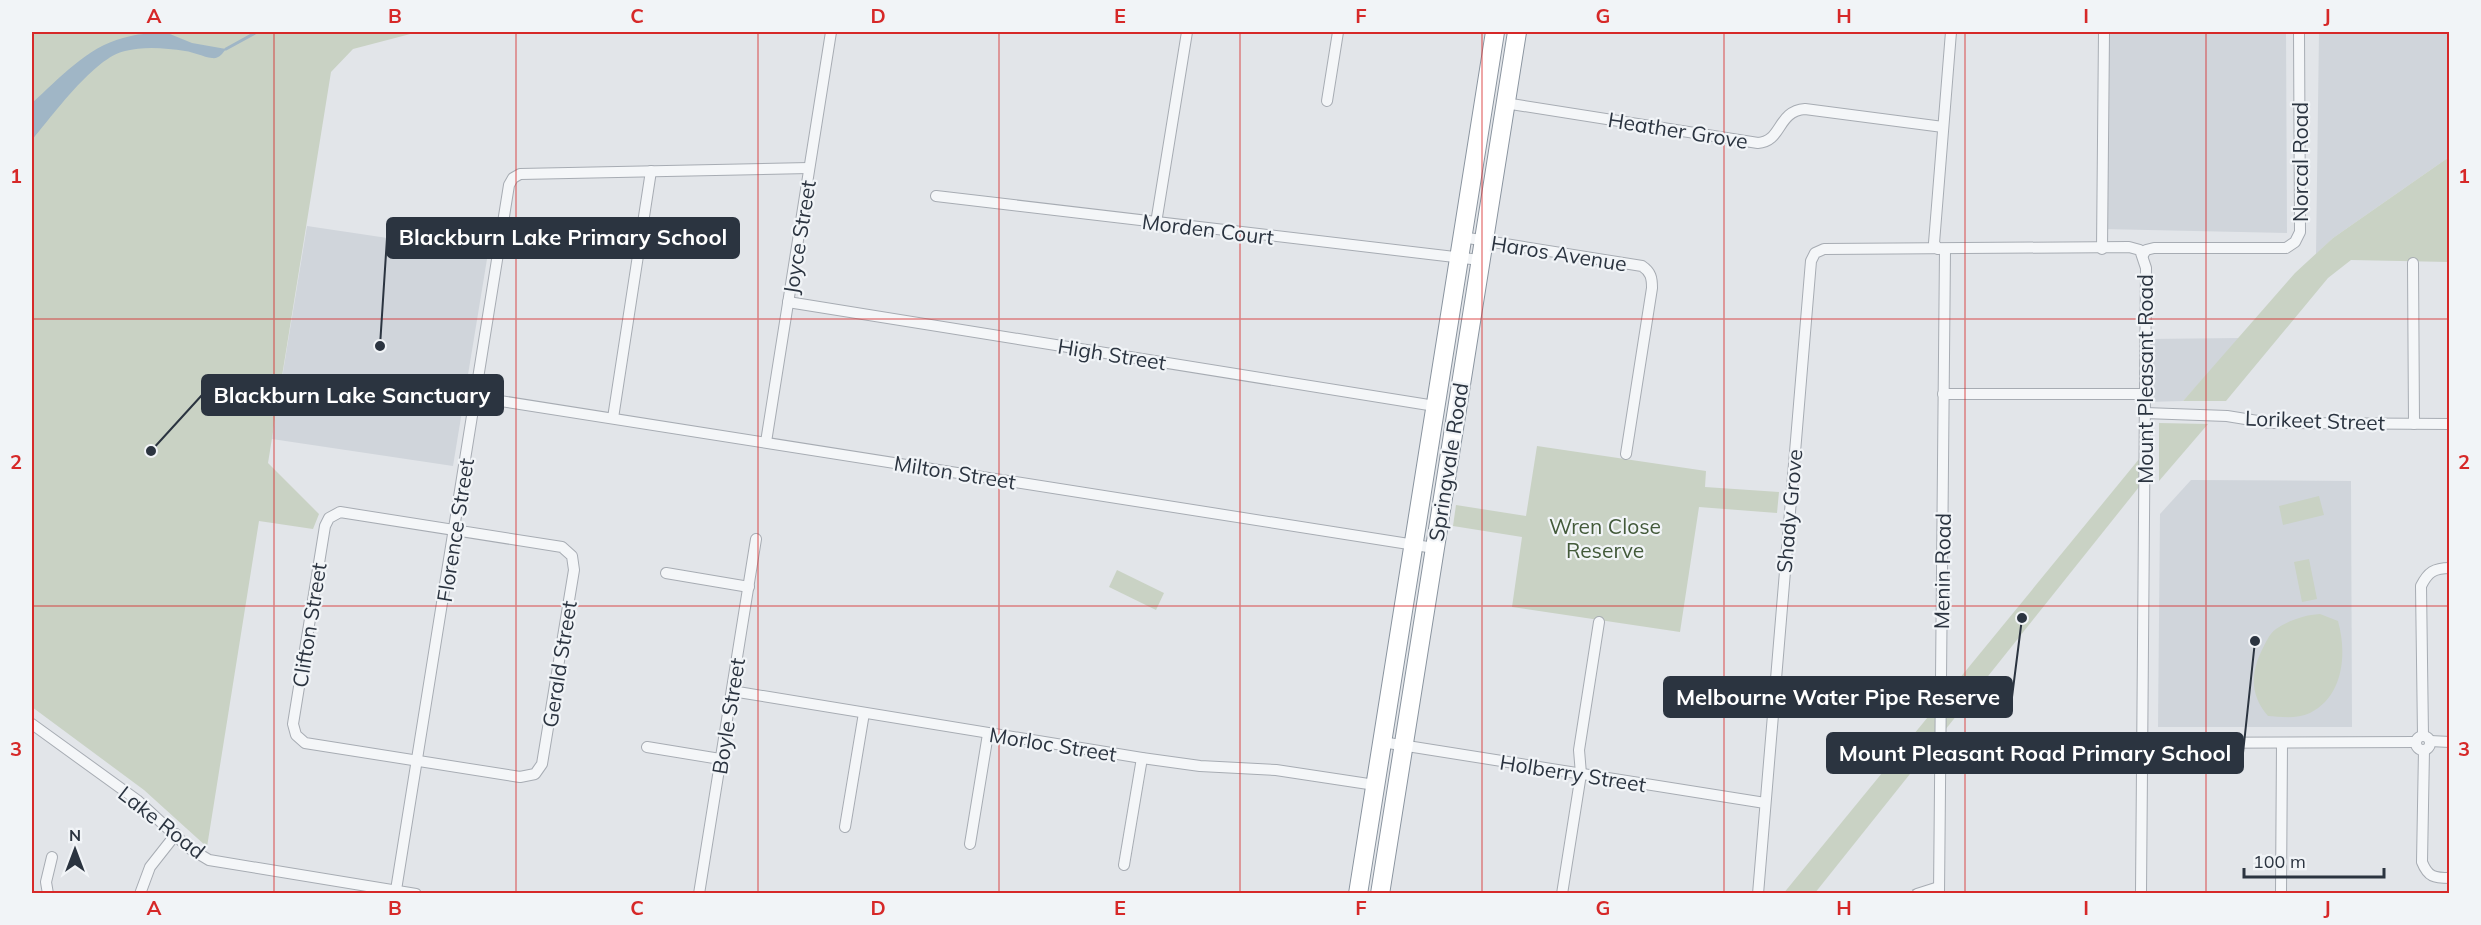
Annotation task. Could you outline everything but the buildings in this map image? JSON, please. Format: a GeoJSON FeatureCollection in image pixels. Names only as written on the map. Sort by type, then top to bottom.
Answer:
{"type":"FeatureCollection","features":[{"type":"Feature","properties":{"kind":"highway","name":"Springvale Road"},"geometry":{"type":"LineString","coordinates":[[1358,894],[1495,32]]}},
{"type":"Feature","properties":{"kind":"highway","name":"Springvale Road"},"geometry":{"type":"LineString","coordinates":[[1380,894],[1517,32]]}},
{"type":"Feature","properties":{"kind":"street","name":"Joyce Street"},"geometry":{"type":"LineString","coordinates":[[766,442],[831,32]]}},
{"type":"Feature","properties":{"kind":"street"},"geometry":{"type":"LineString","coordinates":[[1156,223],[1187,32]]}},
{"type":"Feature","properties":{"kind":"street"},"geometry":{"type":"LineString","coordinates":[[1327,101],[1338,32]]}},
{"type":"Feature","properties":{"kind":"street"},"geometry":{"type":"LineString","coordinates":[[1942,249],[1934,243],[1951,32]]}},
{"type":"Feature","properties":{"kind":"street"},"geometry":{"type":"LineString","coordinates":[[2102,249],[2104,32]]}},
{"type":"Feature","properties":{"kind":"street","name":"Norcal Road"},"geometry":{"type":"LineString","coordinates":[[2143,255],[2146,250],[2154,248],[2286,248],[2295,242],[2300,232],[2299,32]]}},
{"type":"Feature","properties":{"kind":"street","name":"Heather Grove"},"geometry":{"type":"LineString","coordinates":[[1505,103],[1758,143],[1765,143],[1772,138],[1788,115],[1795,110],[1943,127]]}},
{"type":"Feature","properties":{"kind":"street"},"geometry":{"type":"LineString","coordinates":[[613,418],[651,171],[809,168]]}},
{"type":"Feature","properties":{"kind":"street","name":"Florence Street"},"geometry":{"type":"LineString","coordinates":[[396,890],[509,185],[513,178],[520,174],[651,171]]}},
{"type":"Feature","properties":{"kind":"street","name":"Morden Court"},"geometry":{"type":"LineString","coordinates":[[936,196],[1480,260]]}},
{"type":"Feature","properties":{"kind":"street","name":"Haros Avenue"},"geometry":{"type":"LineString","coordinates":[[1462,237],[1642,266],[1648,270],[1652,279],[1652,288],[1626,454]]}},
{"type":"Feature","properties":{"kind":"street","name":"Mount Pleasant Road"},"geometry":{"type":"LineString","coordinates":[[1942,249],[2129,247],[2140,250],[2143,255],[2146,268],[2141,894]]}},
{"type":"Feature","properties":{"kind":"street","name":"Shady Grove"},"geometry":{"type":"LineString","coordinates":[[1758,894],[1810,261],[1815,253],[1824,249],[1942,249]]}},
{"type":"Feature","properties":{"kind":"street","name":"Menin Road"},"geometry":{"type":"LineString","coordinates":[[1939,890],[1942,249]]}},
{"type":"Feature","properties":{"kind":"street"},"geometry":{"type":"LineString","coordinates":[[2413,263],[2414,424]]}},
{"type":"Feature","properties":{"kind":"street","name":"High Street"},"geometry":{"type":"LineString","coordinates":[[788,302],[1435,406]]}},
{"type":"Feature","properties":{"kind":"street"},"geometry":{"type":"LineString","coordinates":[[1943,394],[2145,394]]}},
{"type":"Feature","properties":{"kind":"street","name":"Milton Street"},"geometry":{"type":"LineString","coordinates":[[476,397],[1434,548]]}},
{"type":"Feature","properties":{"kind":"street","name":"Lorikeet Street"},"geometry":{"type":"LineString","coordinates":[[2145,413],[2227,416],[2270,423],[2450,424]]}},
{"type":"Feature","properties":{"kind":"street","name":"Clifton Street"},"geometry":{"type":"LineString","coordinates":[[418,760],[305,743],[296,735],[293,724],[296,701],[325,526],[329,518],[340,512],[455,530]]}},
{"type":"Feature","properties":{"kind":"street","name":"Gerald Street"},"geometry":{"type":"LineString","coordinates":[[418,760],[520,777],[535,774],[542,764],[574,570],[572,555],[562,547],[455,530]]}},
{"type":"Feature","properties":{"kind":"street","name":"Boyle Street"},"geometry":{"type":"LineString","coordinates":[[699,893],[756,539]]}},
{"type":"Feature","properties":{"kind":"street"},"geometry":{"type":"LineString","coordinates":[[2450,568],[2437,568],[2426,575],[2421,586],[2422,862],[2426,872],[2434,878],[2450,878]]}},
{"type":"Feature","properties":{"kind":"street"},"geometry":{"type":"LineString","coordinates":[[666,573],[748,587]]}},
{"type":"Feature","properties":{"kind":"street"},"geometry":{"type":"LineString","coordinates":[[1562,894],[1581,774],[1579,750],[1599,622]]}},
{"type":"Feature","properties":{"kind":"street","name":"Morloc Street"},"geometry":{"type":"LineString","coordinates":[[732,691],[1142,758],[1200,766],[1276,770],[1375,785]]}},
{"type":"Feature","properties":{"kind":"street"},"geometry":{"type":"LineString","coordinates":[[845,827],[864,713]]}},
{"type":"Feature","properties":{"kind":"street","name":"Lake Road"},"geometry":{"type":"LineString","coordinates":[[32,724],[136,800],[189,848],[209,860],[416,894]]}},
{"type":"Feature","properties":{"kind":"street"},"geometry":{"type":"LineString","coordinates":[[970,844],[988,734]]}},
{"type":"Feature","properties":{"kind":"street","name":"Holberry Street"},"geometry":{"type":"LineString","coordinates":[[1382,742],[1765,803]]}},
{"type":"Feature","properties":{"kind":"street"},"geometry":{"type":"LineString","coordinates":[[2142,743],[2450,742]]}},
{"type":"Feature","properties":{"kind":"street"},"geometry":{"type":"LineString","coordinates":[[2281,894],[2282,744]]}},
{"type":"Feature","properties":{"kind":"street"},"geometry":{"type":"LineString","coordinates":[[647,747],[720,759]]}},
{"type":"Feature","properties":{"kind":"street"},"geometry":{"type":"LineString","coordinates":[[1124,865],[1142,758]]}},
{"type":"Feature","properties":{"kind":"street"},"geometry":{"type":"LineString","coordinates":[[140,894],[150,867],[176,834]]}},
{"type":"Feature","properties":{"kind":"street"},"geometry":{"type":"LineString","coordinates":[[48,894],[46,882],[52,857]]}},
{"type":"Feature","properties":{"kind":"street"},"geometry":{"type":"LineString","coordinates":[[1917,894],[1939,890]]}},
{"type":"Feature","properties":{"kind":"street"},"geometry":{"type":"LineString","coordinates":[[699,893],[711,894]]}},
{"type":"Feature","properties":{"kind":"shaded area"},"geometry":{"type":"Polygon","coordinates":[[[2107,32],[2286,32],[2287,233],[2102,229],[2107,32]]]}},
{"type":"Feature","properties":{"kind":"shaded area"},"geometry":{"type":"Polygon","coordinates":[[[2319,32],[2449,32],[2449,157],[2333,238],[2316,254],[2319,32]]]}},
{"type":"Feature","properties":{"kind":"shaded area"},"geometry":{"type":"Polygon","coordinates":[[[307,226],[488,253],[453,466],[272,439],[307,226]]]}},
{"type":"Feature","properties":{"kind":"shaded area"},"geometry":{"type":"Polygon","coordinates":[[[2240,338],[2183,401],[2146,402],[2146,339],[2240,338]]]}},
{"type":"Feature","properties":{"kind":"shaded area"},"geometry":{"type":"Polygon","coordinates":[[[2191,480],[2351,481],[2352,727],[2158,727],[2160,514],[2191,480]]]}},
{"type":"Feature","properties":{"kind":"green space"},"geometry":{"type":"Polygon","coordinates":[[[32,32],[418,32],[353,49],[331,72],[268,463],[319,514],[313,529],[259,521],[207,847],[144,790],[32,707],[32,32]]]}},
{"type":"Feature","properties":{"kind":"green space"},"geometry":{"type":"Polygon","coordinates":[[[2449,157],[2449,262],[2351,260],[2328,278],[2226,401],[2183,401],[2295,273],[2333,238],[2449,157]]]}},
{"type":"Feature","properties":{"kind":"green space"},"geometry":{"type":"Polygon","coordinates":[[[2159,423],[2208,424],[2159,481],[2159,423]]]}},
{"type":"Feature","properties":{"kind":"green space","name":"Wren Close Reserve"},"geometry":{"type":"Polygon","coordinates":[[[1537,446],[1706,471],[1705,487],[1779,492],[1777,513],[1699,507],[1680,632],[1512,607],[1522,537],[1453,526],[1456,505],[1526,516],[1537,446]]]}},
{"type":"Feature","properties":{"kind":"green space"},"geometry":{"type":"Polygon","coordinates":[[[2144,453],[2139,487],[1815,893],[1783,894],[2144,453]]]}},
{"type":"Feature","properties":{"kind":"green space"},"geometry":{"type":"Polygon","coordinates":[[[2319,496],[2324,515],[2283,525],[2279,506],[2319,496]]]}},
{"type":"Feature","properties":{"kind":"green space"},"geometry":{"type":"Polygon","coordinates":[[[2309,559],[2317,599],[2302,602],[2294,562],[2309,559]]]}},
{"type":"Feature","properties":{"kind":"green space"},"geometry":{"type":"Polygon","coordinates":[[[1117,570],[1164,593],[1156,610],[1109,587],[1117,570]]]}},
{"type":"Feature","properties":{"kind":"green space"},"geometry":{"type":"Polygon","coordinates":[[[2320,614],[2338,621],[2341,633],[2342,660],[2336,685],[2330,696],[2310,713],[2295,717],[2268,716],[2255,693],[2254,678],[2257,661],[2269,636],[2287,623],[2320,614]]]}},
{"type":"Feature","properties":{"kind":"water"},"geometry":{"type":"Polygon","coordinates":[[[165,32],[192,43],[226,49],[217,58],[155,48],[132,49],[113,56],[88,75],[32,140],[32,103],[74,65],[110,42],[149,33],[165,32]]]}},
{"type":"Feature","properties":{"kind":"waterway"},"geometry":{"type":"LineString","coordinates":[[226,49],[257,32]]}},
{"type":"Feature","properties":{"kind":"place","name":"Blackburn Lake Primary School"},"geometry":{"type":"Point","coordinates":[380,346]}},
{"type":"Feature","properties":{"kind":"place","name":"Blackburn Lake Sanctuary"},"geometry":{"type":"Point","coordinates":[151,451]}},
{"type":"Feature","properties":{"kind":"place","name":"Melbourne Water Pipe Reserve"},"geometry":{"type":"Point","coordinates":[2022,618]}},
{"type":"Feature","properties":{"kind":"place","name":"Mount Pleasant Road Primary School"},"geometry":{"type":"Point","coordinates":[2255,641]}}]}
